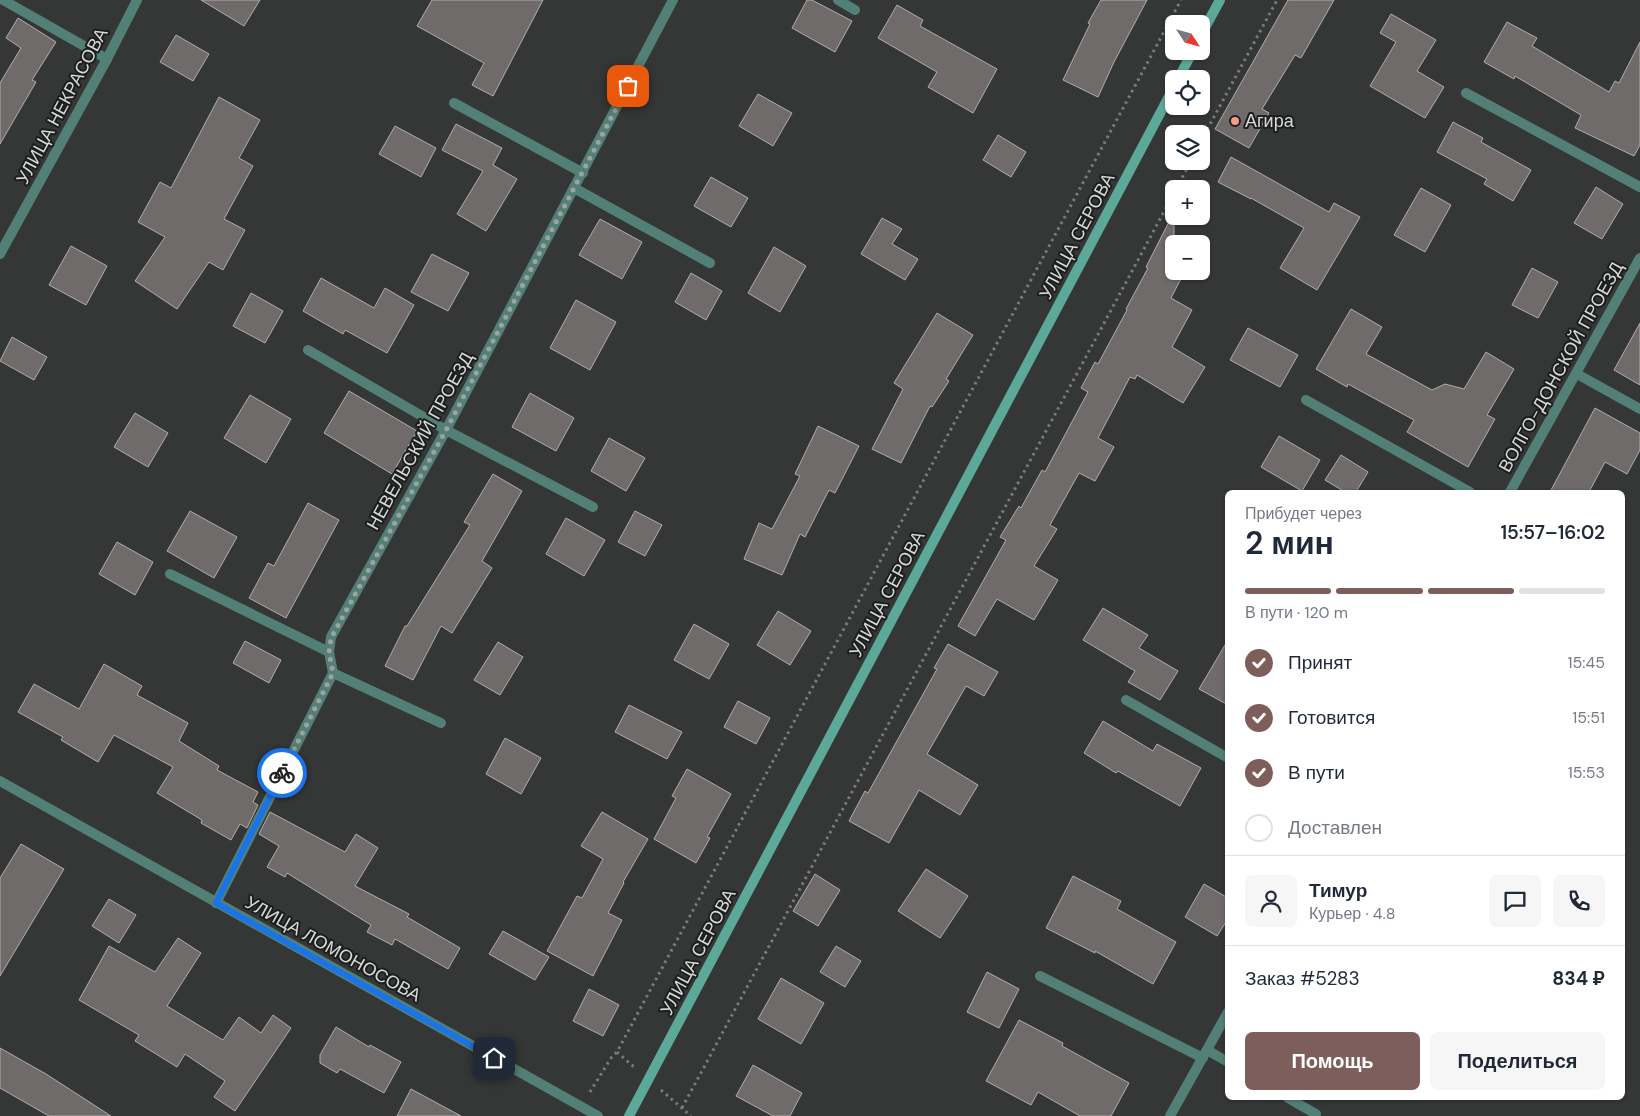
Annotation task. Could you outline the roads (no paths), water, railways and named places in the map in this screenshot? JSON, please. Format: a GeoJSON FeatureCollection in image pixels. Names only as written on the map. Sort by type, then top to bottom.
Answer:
{"type":"FeatureCollection","features":[{"type":"Feature","properties":{"kind":"main road"},"geometry":{"type":"LineString","coordinates":[[1210,18],[1220,0]]}},
{"type":"Feature","properties":{"kind":"main road","name":"УЛИЦА СЕРОВА"},"geometry":{"type":"LineString","coordinates":[[629,1116],[1165,104]]}},
{"type":"Feature","properties":{"kind":"street"},"geometry":{"type":"LineString","coordinates":[[3,0],[107,59]]}},
{"type":"Feature","properties":{"kind":"street","name":"УЛИЦА НЕКРАСОВА"},"geometry":{"type":"LineString","coordinates":[[0,254],[107,59],[137,0]]}},
{"type":"Feature","properties":{"kind":"street","name":"НЕВЕЛЬСКИЙ ПРОЕЗД"},"geometry":{"type":"LineString","coordinates":[[333,673],[329,652],[331,638],[446,430],[672,0]]}},
{"type":"Feature","properties":{"kind":"street"},"geometry":{"type":"LineString","coordinates":[[838,0],[856,10]]}},
{"type":"Feature","properties":{"kind":"street"},"geometry":{"type":"LineString","coordinates":[[1466,93],[1640,186]]}},
{"type":"Feature","properties":{"kind":"street"},"geometry":{"type":"LineString","coordinates":[[454,104],[582,173]]}},
{"type":"Feature","properties":{"kind":"street"},"geometry":{"type":"LineString","coordinates":[[574,188],[710,263]]}},
{"type":"Feature","properties":{"kind":"street","name":"ВОЛГО-ДОНСКОЙ ПРОЕЗД"},"geometry":{"type":"LineString","coordinates":[[1511,490],[1640,258]]}},
{"type":"Feature","properties":{"kind":"street"},"geometry":{"type":"LineString","coordinates":[[308,350],[446,430],[593,507]]}},
{"type":"Feature","properties":{"kind":"street"},"geometry":{"type":"LineString","coordinates":[[1577,374],[1640,409]]}},
{"type":"Feature","properties":{"kind":"street"},"geometry":{"type":"LineString","coordinates":[[1306,400],[1466,490]]}},
{"type":"Feature","properties":{"kind":"street"},"geometry":{"type":"LineString","coordinates":[[170,574],[329,652]]}},
{"type":"Feature","properties":{"kind":"street"},"geometry":{"type":"LineString","coordinates":[[216,903],[333,673],[441,723]]}},
{"type":"Feature","properties":{"kind":"street"},"geometry":{"type":"LineString","coordinates":[[1126,700],[1225,756]]}},
{"type":"Feature","properties":{"kind":"street","name":"УЛИЦА ЛОМОНОСОВА"},"geometry":{"type":"LineString","coordinates":[[0,782],[598,1116]]}},
{"type":"Feature","properties":{"kind":"street"},"geometry":{"type":"LineString","coordinates":[[1040,976],[1205,1054],[1225,1061]]}},
{"type":"Feature","properties":{"kind":"street"},"geometry":{"type":"LineString","coordinates":[[1170,1116],[1225,1017]]}},
{"type":"Feature","properties":{"kind":"street"},"geometry":{"type":"LineString","coordinates":[[1292,1100],[1316,1114]]}},
{"type":"Feature","properties":{"kind":"place","name":"Агира"},"geometry":{"type":"Point","coordinates":[1235,121]}}]}
